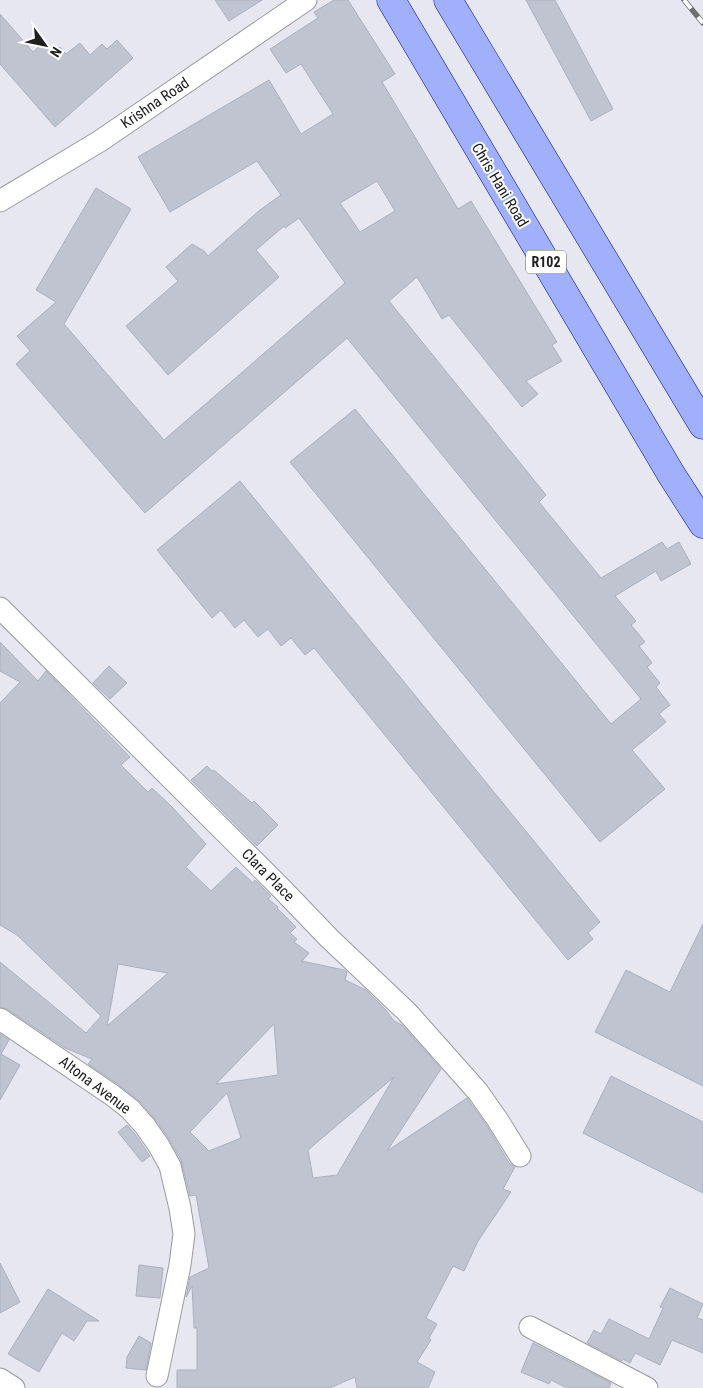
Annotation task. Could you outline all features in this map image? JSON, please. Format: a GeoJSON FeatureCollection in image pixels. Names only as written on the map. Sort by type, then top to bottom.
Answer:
{"type":"FeatureCollection","features":[{"type":"Feature","properties":{"kind":"main road","name":"Chris Hani Road"},"geometry":{"type":"LineString","coordinates":[[391,0],[671,474],[703,524]]}},
{"type":"Feature","properties":{"kind":"main road"},"geometry":{"type":"LineString","coordinates":[[448,0],[703,425]]}},
{"type":"Feature","properties":{"kind":"street","name":"Krishna Road"},"geometry":{"type":"LineString","coordinates":[[0,201],[100,141],[306,0]]}},
{"type":"Feature","properties":{"kind":"street","name":"Clara Place"},"geometry":{"type":"LineString","coordinates":[[0,608],[329,938],[407,1012],[478,1092],[520,1156]]}},
{"type":"Feature","properties":{"kind":"street","name":"Altona Avenue"},"geometry":{"type":"LineString","coordinates":[[0,1019],[130,1109],[150,1132],[170,1166],[184,1234],[180,1265],[157,1376]]}},
{"type":"Feature","properties":{"kind":"street"},"geometry":{"type":"LineString","coordinates":[[530,1327],[647,1388]]}},
{"type":"Feature","properties":{"kind":"street"},"geometry":{"type":"LineString","coordinates":[[0,1379],[14,1388]]}},
{"type":"Feature","properties":{"kind":"building"},"geometry":{"type":"Polygon","coordinates":[[[215,0],[262,0],[229,21],[215,0]]]}},
{"type":"Feature","properties":{"kind":"building"},"geometry":{"type":"Polygon","coordinates":[[[334,0],[348,0],[395,74],[382,82],[458,209],[471,201],[557,342],[552,345],[562,361],[526,381],[538,394],[522,407],[449,315],[442,319],[417,277],[389,301],[546,495],[539,502],[601,578],[662,542],[667,549],[679,542],[691,564],[661,581],[656,571],[615,596],[636,621],[631,625],[645,642],[639,646],[652,663],[647,667],[660,683],[656,687],[670,705],[659,714],[666,722],[632,750],[665,789],[600,842],[290,462],[355,409],[611,724],[641,699],[347,338],[145,513],[16,364],[30,351],[17,336],[56,302],[36,290],[96,188],[131,209],[64,324],[164,440],[345,283],[299,218],[285,228],[284,226],[256,250],[279,277],[168,375],[126,326],[178,281],[166,267],[192,244],[204,251],[208,256],[260,210],[281,195],[257,161],[170,212],[138,157],[269,80],[301,134],[333,114],[301,64],[286,73],[270,49],[318,18],[314,12],[334,0]],[[377,181],[340,203],[360,232],[395,211],[377,181]]]}},
{"type":"Feature","properties":{"kind":"building"},"geometry":{"type":"Polygon","coordinates":[[[526,0],[555,0],[613,109],[591,121],[526,0]]]}},
{"type":"Feature","properties":{"kind":"building"},"geometry":{"type":"Polygon","coordinates":[[[0,14],[33,52],[43,43],[52,53],[60,47],[66,54],[80,43],[90,55],[102,44],[107,49],[117,40],[133,58],[55,127],[0,64],[0,14]]]}},
{"type":"Feature","properties":{"kind":"building"},"geometry":{"type":"Polygon","coordinates":[[[240,481],[600,922],[588,933],[593,939],[568,960],[314,648],[305,655],[291,638],[281,646],[268,629],[258,637],[244,620],[235,628],[221,610],[212,618],[157,550],[240,481]]]}},
{"type":"Feature","properties":{"kind":"building"},"geometry":{"type":"Polygon","coordinates":[[[0,642],[38,681],[46,671],[130,757],[121,765],[148,792],[152,788],[206,844],[186,867],[211,891],[236,867],[253,883],[255,880],[271,896],[268,899],[296,927],[290,933],[297,939],[294,942],[309,953],[302,961],[347,972],[345,980],[366,990],[394,1021],[402,1025],[441,1069],[387,1151],[467,1098],[487,1126],[509,1163],[515,1167],[503,1189],[511,1192],[478,1241],[464,1271],[453,1266],[426,1318],[437,1324],[429,1338],[431,1340],[417,1362],[435,1372],[428,1388],[357,1388],[355,1377],[330,1388],[177,1388],[177,1370],[197,1370],[197,1328],[194,1328],[192,1286],[186,1297],[190,1277],[209,1268],[196,1195],[190,1196],[181,1160],[155,1119],[139,1101],[88,1064],[92,1059],[65,1048],[7,1009],[0,1007],[0,962],[86,1033],[101,1016],[17,935],[0,925],[0,703],[20,682],[0,671],[0,642]],[[118,964],[107,1026],[168,973],[118,964]],[[274,1024],[216,1084],[278,1075],[274,1024]],[[394,1077],[308,1150],[313,1178],[337,1175],[394,1077]],[[227,1093],[190,1132],[209,1151],[241,1138],[227,1093]]]}},
{"type":"Feature","properties":{"kind":"building"},"geometry":{"type":"Polygon","coordinates":[[[109,666],[127,683],[110,699],[93,683],[109,666]]]}},
{"type":"Feature","properties":{"kind":"building"},"geometry":{"type":"Polygon","coordinates":[[[207,766],[252,803],[254,801],[278,825],[257,846],[191,780],[207,766]]]}},
{"type":"Feature","properties":{"kind":"building"},"geometry":{"type":"Polygon","coordinates":[[[703,924],[703,1086],[595,1032],[626,970],[670,992],[703,924]]]}},
{"type":"Feature","properties":{"kind":"building"},"geometry":{"type":"Polygon","coordinates":[[[0,1034],[9,1040],[1,1054],[20,1065],[0,1100],[0,1034]]]}},
{"type":"Feature","properties":{"kind":"building"},"geometry":{"type":"Polygon","coordinates":[[[611,1076],[703,1122],[703,1193],[583,1133],[611,1076]]]}},
{"type":"Feature","properties":{"kind":"building"},"geometry":{"type":"Polygon","coordinates":[[[127,1125],[150,1156],[142,1162],[118,1132],[127,1125]]]}},
{"type":"Feature","properties":{"kind":"building"},"geometry":{"type":"Polygon","coordinates":[[[0,1263],[20,1302],[0,1313],[0,1263]]]}},
{"type":"Feature","properties":{"kind":"building"},"geometry":{"type":"Polygon","coordinates":[[[139,1265],[163,1268],[160,1298],[136,1296],[139,1265]]]}},
{"type":"Feature","properties":{"kind":"building"},"geometry":{"type":"Polygon","coordinates":[[[670,1288],[703,1304],[697,1318],[703,1320],[703,1353],[672,1340],[660,1365],[635,1353],[630,1363],[623,1359],[622,1361],[587,1343],[594,1330],[601,1334],[609,1319],[649,1339],[663,1308],[660,1307],[670,1288]]]}},
{"type":"Feature","properties":{"kind":"building"},"geometry":{"type":"Polygon","coordinates":[[[48,1289],[99,1321],[87,1321],[74,1341],[62,1333],[39,1372],[8,1354],[48,1289]]]}},
{"type":"Feature","properties":{"kind":"building"},"geometry":{"type":"Polygon","coordinates":[[[139,1336],[151,1343],[146,1370],[126,1368],[127,1357],[139,1336]]]}},
{"type":"Feature","properties":{"kind":"building"},"geometry":{"type":"Polygon","coordinates":[[[533,1343],[611,1383],[609,1388],[567,1388],[551,1380],[549,1384],[521,1372],[533,1343]]]}},
{"type":"Feature","properties":{"kind":"railway"},"geometry":{"type":"LineString","coordinates":[[684,0],[703,23]]}}]}
